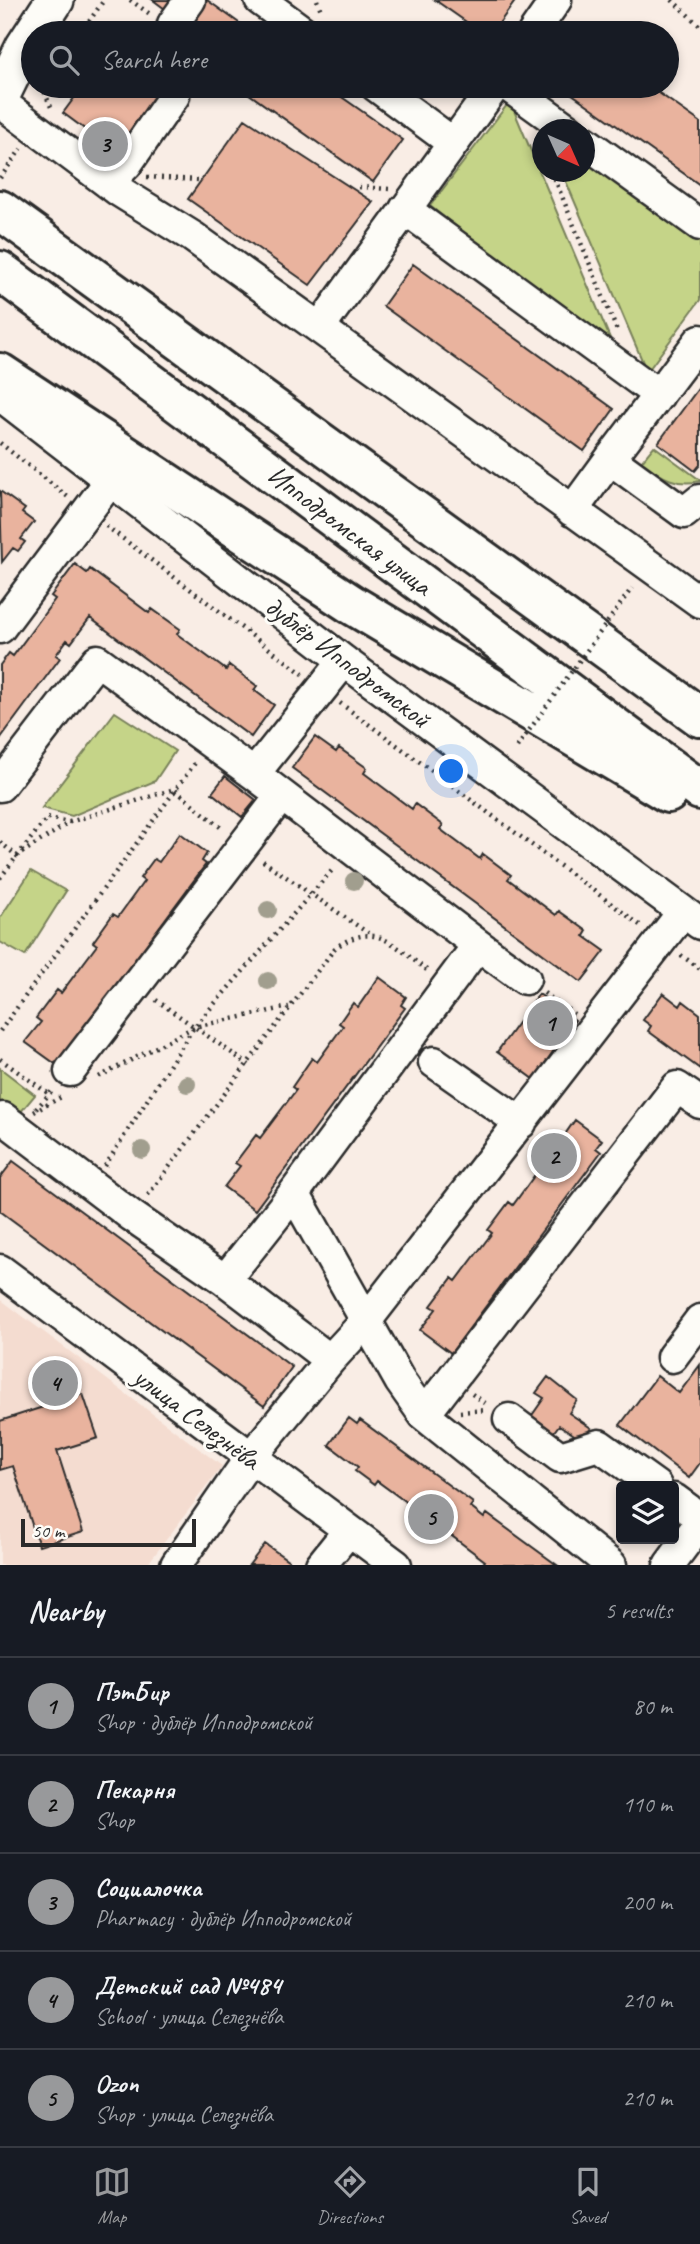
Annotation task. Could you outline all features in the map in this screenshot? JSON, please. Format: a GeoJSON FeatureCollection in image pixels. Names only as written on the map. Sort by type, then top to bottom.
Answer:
{"type":"FeatureCollection","features":[{"type":"Feature","properties":{"kind":"highway","name":"Ипподромская улица"},"geometry":{"type":"LineString","coordinates":[[0,210],[700,717]]}},
{"type":"Feature","properties":{"kind":"highway","name":"Ипподромская улица"},"geometry":{"type":"LineString","coordinates":[[0,271],[700,790]]}},
{"type":"Feature","properties":{"kind":"highway"},"geometry":{"type":"LineString","coordinates":[[0,373],[351,604],[700,812]]}},
{"type":"Feature","properties":{"kind":"main road"},"geometry":{"type":"LineString","coordinates":[[41,21],[55,0]]}},
{"type":"Feature","properties":{"kind":"main road"},"geometry":{"type":"LineString","coordinates":[[0,97],[21,54]]}},
{"type":"Feature","properties":{"kind":"street"},"geometry":{"type":"LineString","coordinates":[[260,0],[289,21]]}},
{"type":"Feature","properties":{"kind":"street"},"geometry":{"type":"LineString","coordinates":[[541,21],[556,0]]}},
{"type":"Feature","properties":{"kind":"street"},"geometry":{"type":"LineString","coordinates":[[108,183],[126,165],[173,98]]}},
{"type":"Feature","properties":{"kind":"street"},"geometry":{"type":"LineString","coordinates":[[392,98],[453,143]]}},
{"type":"Feature","properties":{"kind":"street"},"geometry":{"type":"LineString","coordinates":[[320,327],[486,98]]}},
{"type":"Feature","properties":{"kind":"street"},"geometry":{"type":"LineString","coordinates":[[525,98],[554,119]]}},
{"type":"Feature","properties":{"kind":"street"},"geometry":{"type":"LineString","coordinates":[[0,102],[108,183],[193,237],[700,602]]}},
{"type":"Feature","properties":{"kind":"street"},"geometry":{"type":"LineString","coordinates":[[595,149],[700,225]]}},
{"type":"Feature","properties":{"kind":"street"},"geometry":{"type":"LineString","coordinates":[[405,209],[648,386]]}},
{"type":"Feature","properties":{"kind":"street"},"geometry":{"type":"LineString","coordinates":[[572,511],[610,459],[648,386],[700,341]]}},
{"type":"Feature","properties":{"kind":"street","name":"дублёр Ипподромской"},"geometry":{"type":"LineString","coordinates":[[0,395],[344,661],[692,918]]}},
{"type":"Feature","properties":{"kind":"street"},"geometry":{"type":"LineString","coordinates":[[610,459],[684,513],[700,500]]}},
{"type":"Feature","properties":{"kind":"street"},"geometry":{"type":"LineString","coordinates":[[0,628],[110,481]]}},
{"type":"Feature","properties":{"kind":"street"},"geometry":{"type":"LineString","coordinates":[[0,786],[97,660],[212,742],[525,979]]}},
{"type":"Feature","properties":{"kind":"street"},"geometry":{"type":"LineString","coordinates":[[254,774],[344,661]]}},
{"type":"Feature","properties":{"kind":"street"},"geometry":{"type":"LineString","coordinates":[[78,1081],[136,985],[281,796]]}},
{"type":"Feature","properties":{"kind":"street"},"geometry":{"type":"LineString","coordinates":[[176,1565],[250,1458],[330,1360],[366,1321],[662,941],[692,918]]}},
{"type":"Feature","properties":{"kind":"street"},"geometry":{"type":"LineString","coordinates":[[225,1280],[294,1194],[478,946]]}},
{"type":"Feature","properties":{"kind":"street"},"geometry":{"type":"LineString","coordinates":[[434,1062],[522,1123]]}},
{"type":"Feature","properties":{"kind":"street"},"geometry":{"type":"LineString","coordinates":[[425,1415],[677,1087],[700,1103]]}},
{"type":"Feature","properties":{"kind":"street"},"geometry":{"type":"LineString","coordinates":[[11,1120],[92,1186],[225,1280],[330,1360]]}},
{"type":"Feature","properties":{"kind":"street"},"geometry":{"type":"LineString","coordinates":[[294,1194],[400,1381],[425,1415],[611,1565]]}},
{"type":"Feature","properties":{"kind":"street","name":"улица Селезнёва"},"geometry":{"type":"LineString","coordinates":[[0,1270],[396,1565]]}},
{"type":"Feature","properties":{"kind":"street"},"geometry":{"type":"LineString","coordinates":[[672,1357],[700,1321]]}},
{"type":"Feature","properties":{"kind":"street"},"geometry":{"type":"LineString","coordinates":[[509,1419],[560,1457],[598,1445],[649,1481]]}},
{"type":"Feature","properties":{"kind":"street"},"geometry":{"type":"LineString","coordinates":[[669,1565],[700,1520],[679,1503]]}},
{"type":"Feature","properties":{"kind":"street"},"geometry":{"type":"LineString","coordinates":[[321,1565],[349,1531]]}},
{"type":"Feature","properties":{"kind":"path"},"geometry":{"type":"LineString","coordinates":[[91,21],[104,0]]}},
{"type":"Feature","properties":{"kind":"path"},"geometry":{"type":"LineString","coordinates":[[672,0],[700,26]]}},
{"type":"Feature","properties":{"kind":"path"},"geometry":{"type":"LineString","coordinates":[[47,98],[52,110]]}},
{"type":"Feature","properties":{"kind":"path"},"geometry":{"type":"LineString","coordinates":[[0,178],[22,149]]}},
{"type":"Feature","properties":{"kind":"path"},"geometry":{"type":"LineString","coordinates":[[142,177],[198,180]]}},
{"type":"Feature","properties":{"kind":"path"},"geometry":{"type":"LineString","coordinates":[[556,182],[648,386]]}},
{"type":"Feature","properties":{"kind":"path"},"geometry":{"type":"LineString","coordinates":[[0,443],[322,689],[700,969]]}},
{"type":"Feature","properties":{"kind":"path"},"geometry":{"type":"LineString","coordinates":[[517,747],[632,588]]}},
{"type":"Feature","properties":{"kind":"path"},"geometry":{"type":"LineString","coordinates":[[0,1031],[174,789],[212,742]]}},
{"type":"Feature","properties":{"kind":"path"},"geometry":{"type":"LineString","coordinates":[[17,856],[70,822],[174,789]]}},
{"type":"Feature","properties":{"kind":"path"},"geometry":{"type":"LineString","coordinates":[[174,789],[242,846],[368,933],[382,937],[448,986]]}},
{"type":"Feature","properties":{"kind":"path"},"geometry":{"type":"LineString","coordinates":[[0,878],[47,818],[70,822]]}},
{"type":"Feature","properties":{"kind":"path"},"geometry":{"type":"LineString","coordinates":[[0,842],[17,856]]}},
{"type":"Feature","properties":{"kind":"path"},"geometry":{"type":"LineString","coordinates":[[92,1186],[194,1027],[351,849]]}},
{"type":"Feature","properties":{"kind":"path"},"geometry":{"type":"LineString","coordinates":[[132,1216],[335,948],[350,938],[368,933]]}},
{"type":"Feature","properties":{"kind":"path"},"geometry":{"type":"LineString","coordinates":[[525,979],[594,1029]]}},
{"type":"Feature","properties":{"kind":"path"},"geometry":{"type":"LineString","coordinates":[[136,985],[249,1065]]}},
{"type":"Feature","properties":{"kind":"path"},"geometry":{"type":"LineString","coordinates":[[11,1120],[49,1094],[194,1027],[290,1007]]}},
{"type":"Feature","properties":{"kind":"path"},"geometry":{"type":"LineString","coordinates":[[0,1059],[49,1094]]}},
{"type":"Feature","properties":{"kind":"path"},"geometry":{"type":"LineString","coordinates":[[11,1120],[78,1081]]}},
{"type":"Feature","properties":{"kind":"path"},"geometry":{"type":"LineString","coordinates":[[452,1380],[509,1419]]}},
{"type":"Feature","properties":{"kind":"shaded area"},"geometry":{"type":"Polygon","coordinates":[[[0,1299],[222,1466],[147,1565],[0,1565],[0,1299]]]}},
{"type":"Feature","properties":{"kind":"green space"},"geometry":{"type":"Polygon","coordinates":[[[510,101],[532,153],[532,182],[544,182],[617,355],[430,206],[510,101]]]}},
{"type":"Feature","properties":{"kind":"green space"},"geometry":{"type":"Polygon","coordinates":[[[595,160],[700,238],[700,300],[647,372],[566,182],[595,182],[595,160]]]}},
{"type":"Feature","properties":{"kind":"green space"},"geometry":{"type":"Polygon","coordinates":[[[654,446],[700,481],[676,481],[662,476],[641,462],[654,446]]]}},
{"type":"Feature","properties":{"kind":"green space"},"geometry":{"type":"Polygon","coordinates":[[[115,712],[175,751],[155,781],[72,816],[42,808],[115,712]]]}},
{"type":"Feature","properties":{"kind":"green space"},"geometry":{"type":"Polygon","coordinates":[[[31,871],[66,891],[25,956],[0,942],[0,918],[31,871]]]}},
{"type":"Feature","properties":{"kind":"green space"},"geometry":{"type":"Polygon","coordinates":[[[0,1068],[35,1095],[15,1119],[0,1108],[0,1068]]]}},
{"type":"Feature","properties":{"kind":"building"},"geometry":{"type":"Polygon","coordinates":[[[153,0],[182,0],[169,12],[153,0]]]}},
{"type":"Feature","properties":{"kind":"building"},"geometry":{"type":"Polygon","coordinates":[[[198,0],[207,0],[236,21],[183,21],[198,0]]]}},
{"type":"Feature","properties":{"kind":"building"},"geometry":{"type":"Polygon","coordinates":[[[435,0],[516,0],[501,21],[465,21],[435,0]]]}},
{"type":"Feature","properties":{"kind":"building"},"geometry":{"type":"Polygon","coordinates":[[[74,98],[157,98],[117,153],[63,113],[74,98]]]}},
{"type":"Feature","properties":{"kind":"building"},"geometry":{"type":"Polygon","coordinates":[[[255,98],[343,98],[403,140],[373,182],[255,98]]]}},
{"type":"Feature","properties":{"kind":"building"},"geometry":{"type":"Polygon","coordinates":[[[578,98],[666,98],[700,122],[700,185],[578,98]]]}},
{"type":"Feature","properties":{"kind":"building"},"geometry":{"type":"Polygon","coordinates":[[[245,119],[373,202],[310,285],[188,199],[245,119]]]}},
{"type":"Feature","properties":{"kind":"building"},"geometry":{"type":"Polygon","coordinates":[[[413,264],[614,409],[584,451],[383,306],[413,264]]]}},
{"type":"Feature","properties":{"kind":"building"},"geometry":{"type":"Polygon","coordinates":[[[700,386],[700,465],[695,471],[658,443],[700,386]]]}},
{"type":"Feature","properties":{"kind":"building"},"geometry":{"type":"Polygon","coordinates":[[[0,491],[25,509],[22,513],[34,522],[21,539],[25,542],[18,551],[13,548],[2,562],[0,491]]]}},
{"type":"Feature","properties":{"kind":"building"},"geometry":{"type":"Polygon","coordinates":[[[75,564],[87,573],[90,569],[149,613],[152,609],[180,629],[177,634],[226,670],[229,665],[257,686],[254,690],[274,705],[251,737],[90,618],[71,643],[67,640],[56,655],[60,658],[0,739],[0,665],[9,653],[13,656],[55,599],[51,596],[75,564]]]}},
{"type":"Feature","properties":{"kind":"building"},"geometry":{"type":"Polygon","coordinates":[[[315,737],[336,752],[339,748],[367,768],[364,773],[412,809],[415,804],[443,825],[440,829],[480,859],[483,854],[511,875],[508,879],[556,915],[559,911],[587,931],[584,936],[605,951],[581,982],[292,768],[315,737]]]}},
{"type":"Feature","properties":{"kind":"building"},"geometry":{"type":"Polygon","coordinates":[[[225,776],[256,800],[242,817],[212,793],[225,776]]]}},
{"type":"Feature","properties":{"kind":"building"},"geometry":{"type":"Polygon","coordinates":[[[180,833],[207,853],[202,861],[206,864],[57,1065],[25,1042],[41,1022],[36,1018],[57,990],[61,993],[97,945],[93,942],[113,914],[118,917],[144,881],[140,878],[154,859],[159,862],[180,833]]]}},
{"type":"Feature","properties":{"kind":"building"},"geometry":{"type":"Polygon","coordinates":[[[379,977],[406,997],[401,1005],[405,1008],[255,1210],[224,1187],[240,1166],[235,1163],[256,1135],[260,1138],[296,1090],[292,1087],[312,1058],[317,1062],[343,1026],[339,1023],[353,1003],[358,1007],[379,977]]]}},
{"type":"Feature","properties":{"kind":"building"},"geometry":{"type":"Polygon","coordinates":[[[663,993],[680,1006],[683,1001],[700,1014],[700,1069],[648,1031],[651,1026],[643,1020],[663,993]]]}},
{"type":"Feature","properties":{"kind":"building"},"geometry":{"type":"Polygon","coordinates":[[[539,994],[575,1020],[534,1079],[497,1052],[539,994]]]}},
{"type":"Feature","properties":{"kind":"building"},"geometry":{"type":"Polygon","coordinates":[[[575,1120],[602,1140],[596,1148],[601,1152],[451,1353],[420,1330],[436,1309],[431,1306],[452,1278],[456,1281],[492,1233],[488,1230],[509,1202],[513,1205],[539,1169],[535,1166],[550,1147],[554,1150],[575,1120]]]}},
{"type":"Feature","properties":{"kind":"building"},"geometry":{"type":"Polygon","coordinates":[[[13,1161],[292,1367],[264,1406],[0,1211],[0,1178],[13,1161]]]}},
{"type":"Feature","properties":{"kind":"building"},"geometry":{"type":"Polygon","coordinates":[[[700,1365],[700,1463],[689,1478],[620,1425],[657,1376],[679,1393],[700,1365]]]}},
{"type":"Feature","properties":{"kind":"building"},"geometry":{"type":"Polygon","coordinates":[[[548,1377],[577,1400],[569,1413],[591,1428],[582,1440],[559,1425],[550,1437],[528,1421],[544,1398],[536,1393],[548,1377]]]}},
{"type":"Feature","properties":{"kind":"building"},"geometry":{"type":"Polygon","coordinates":[[[83,1394],[98,1438],[57,1451],[83,1532],[39,1546],[13,1466],[0,1470],[0,1421],[83,1394]]]}},
{"type":"Feature","properties":{"kind":"building"},"geometry":{"type":"Polygon","coordinates":[[[349,1418],[357,1424],[360,1420],[473,1503],[470,1507],[484,1518],[487,1514],[557,1565],[482,1565],[485,1561],[441,1528],[438,1532],[419,1518],[422,1514],[377,1481],[374,1485],[355,1471],[358,1467],[329,1445],[349,1418]]]}},
{"type":"Feature","properties":{"kind":"building"},"geometry":{"type":"Polygon","coordinates":[[[265,1544],[292,1563],[249,1565],[265,1544]]]}},
{"type":"Feature","properties":{"kind":"place","name":"Социалочка"},"geometry":{"type":"Point","coordinates":[105,144]}},
{"type":"Feature","properties":{"kind":"place","name":"ПэтБир"},"geometry":{"type":"Point","coordinates":[550,1023]}},
{"type":"Feature","properties":{"kind":"place","name":"Пекарня"},"geometry":{"type":"Point","coordinates":[554,1156]}},
{"type":"Feature","properties":{"kind":"place","name":"Детский сад №484"},"geometry":{"type":"Point","coordinates":[55,1383]}},
{"type":"Feature","properties":{"kind":"place","name":"Ozon"},"geometry":{"type":"Point","coordinates":[431,1517]}}]}
